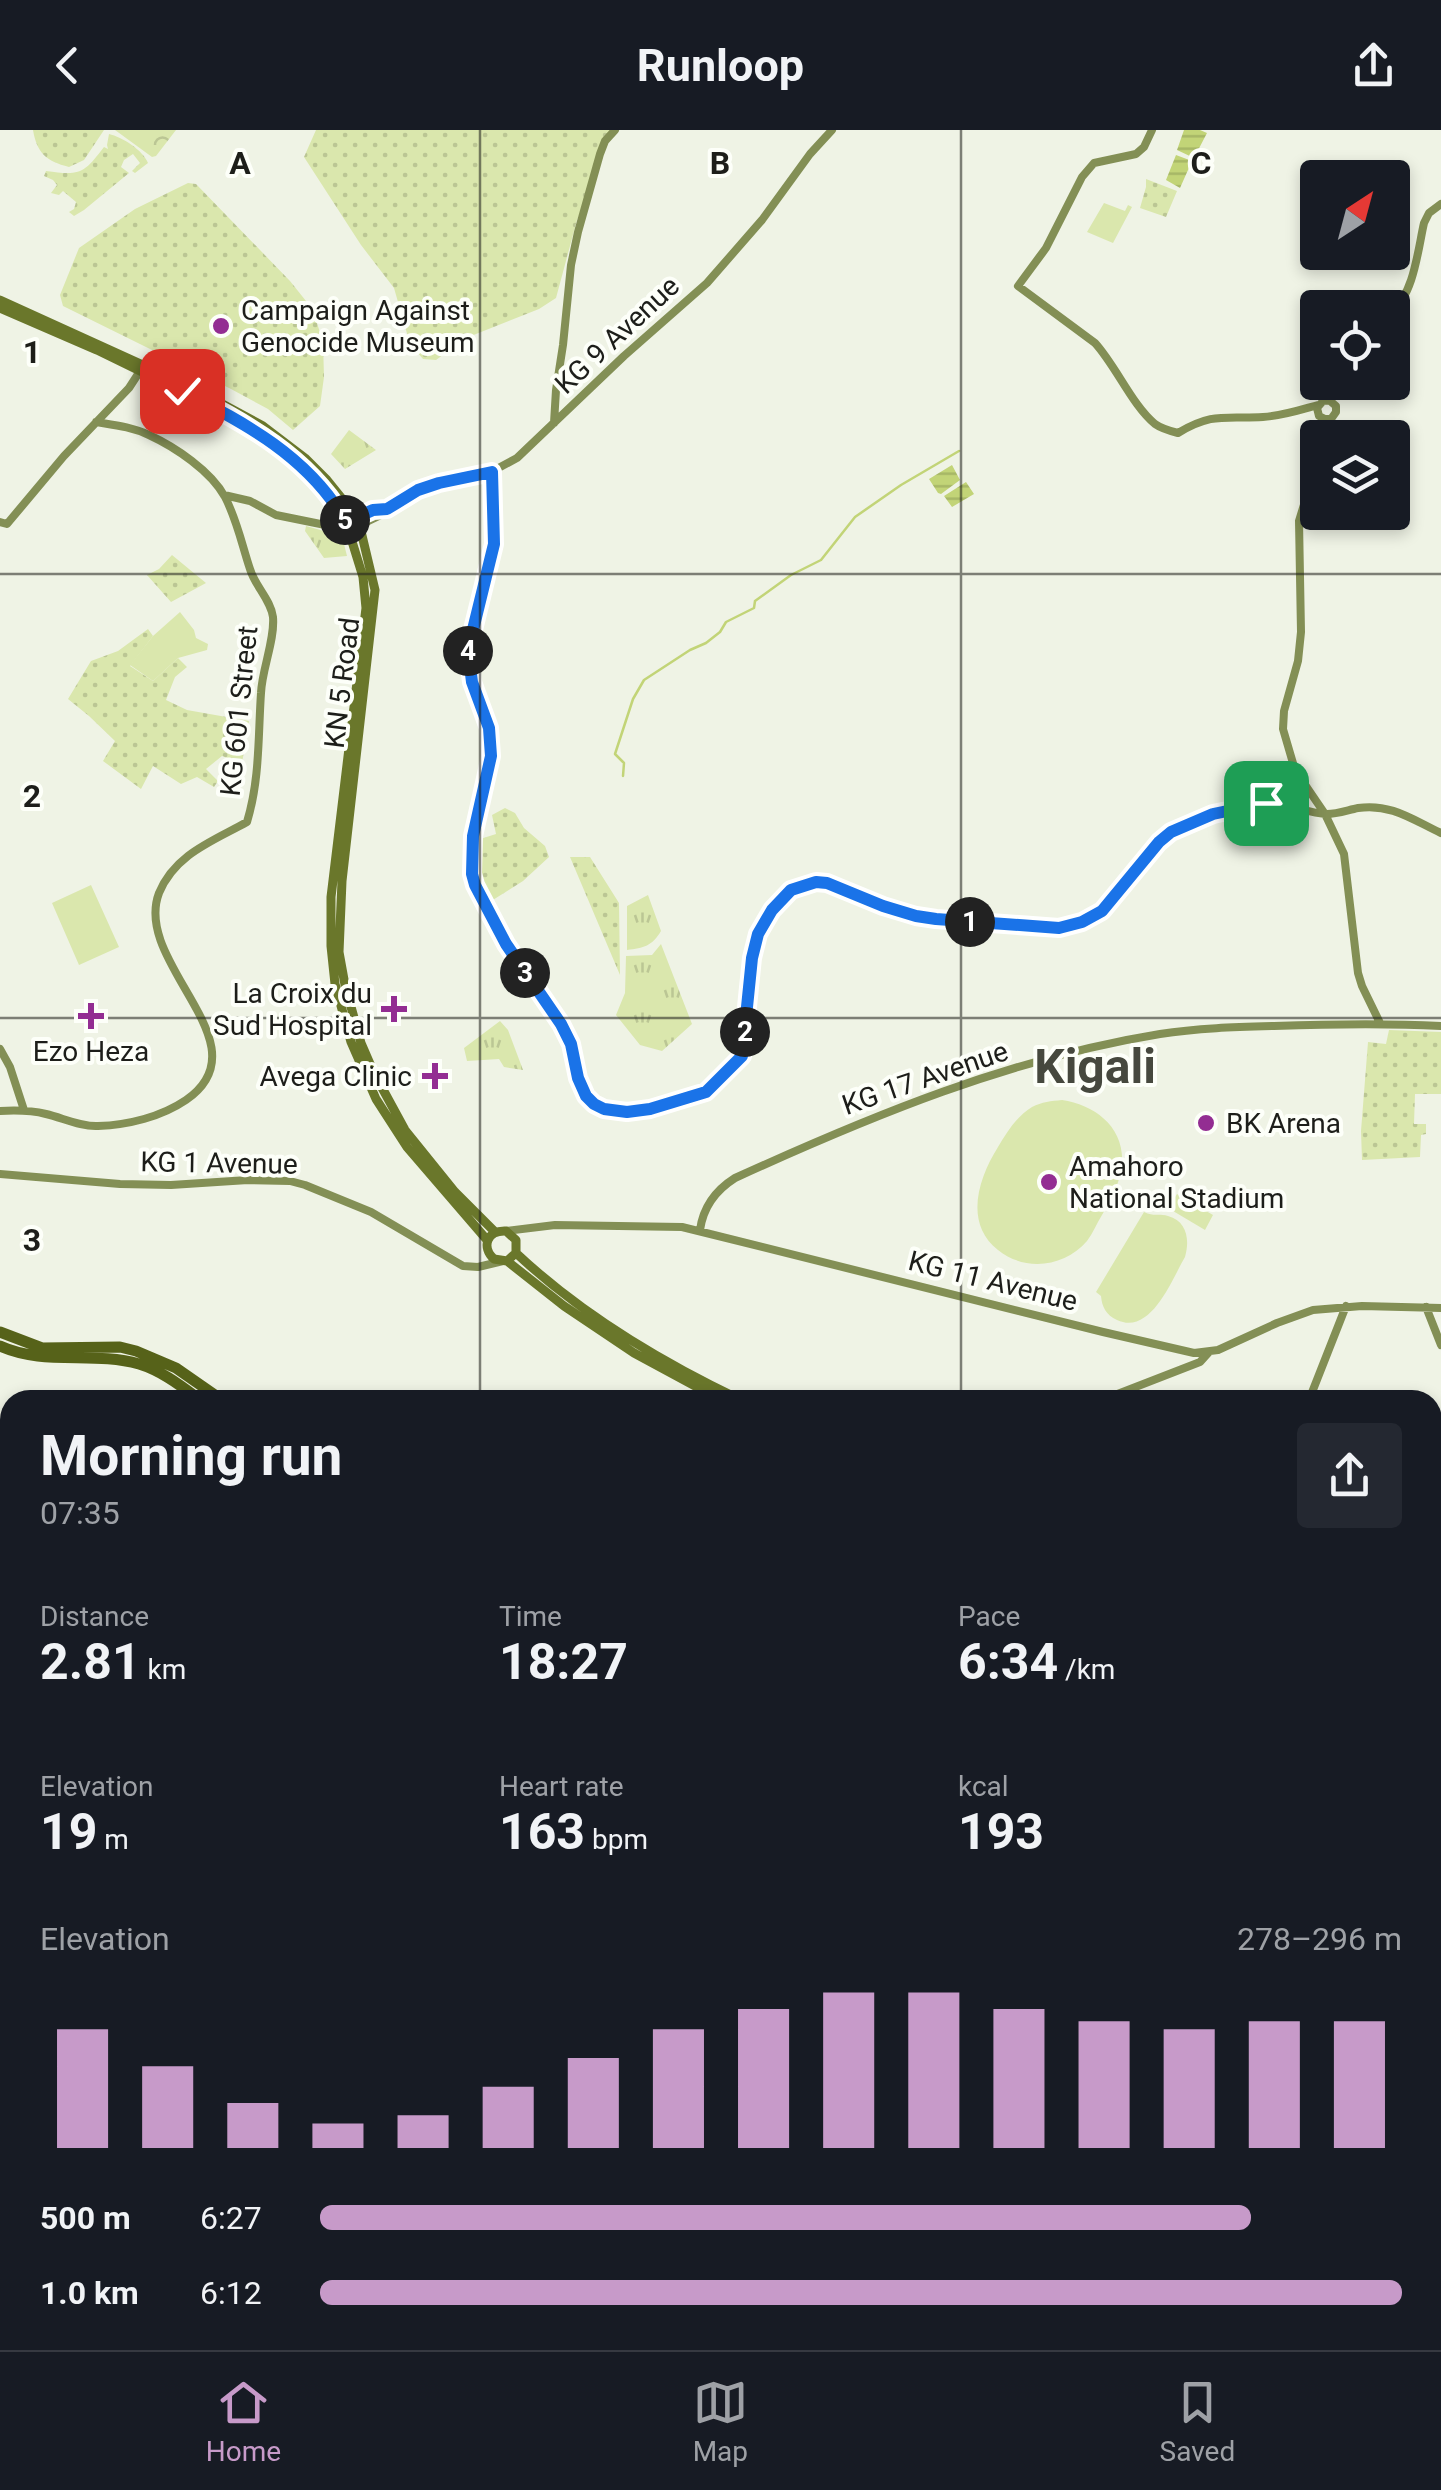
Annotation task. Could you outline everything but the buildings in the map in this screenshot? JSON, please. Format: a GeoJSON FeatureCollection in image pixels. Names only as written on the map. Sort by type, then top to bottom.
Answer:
{"type":"FeatureCollection","features":[{"type":"Feature","properties":{"kind":"highway"},"geometry":{"type":"LineString","coordinates":[[0,1332],[42,1348],[136,1350],[176,1368],[208,1390]]}},
{"type":"Feature","properties":{"kind":"highway"},"geometry":{"type":"LineString","coordinates":[[0,1346],[27,1356],[98,1358],[139,1364],[186,1390]]}},
{"type":"Feature","properties":{"kind":"main road","name":"KN 5 Road"},"geometry":{"type":"LineString","coordinates":[[0,300],[196,390],[263,426],[328,480],[350,525],[366,608],[331,897],[336,984],[342,1011],[376,1100],[407,1147],[496,1234]]}},
{"type":"Feature","properties":{"kind":"main road","name":"KN 5 Road"},"geometry":{"type":"LineString","coordinates":[[0,308],[236,419],[275,444],[312,476],[350,525]]}},
{"type":"Feature","properties":{"kind":"main road"},"geometry":{"type":"LineString","coordinates":[[702,1390],[634,1353],[505,1261],[494,1260],[488,1253],[496,1234],[514,1236],[516,1248],[545,1280],[611,1328],[720,1390]]}},
{"type":"Feature","properties":{"kind":"main road"},"geometry":{"type":"LineString","coordinates":[[505,1261],[516,1248]]}},
{"type":"Feature","properties":{"kind":"street"},"geometry":{"type":"LineString","coordinates":[[554,423],[571,264],[600,154],[615,130]]}},
{"type":"Feature","properties":{"kind":"street","name":"KG 9 Avenue"},"geometry":{"type":"LineString","coordinates":[[350,525],[418,490],[492,472],[517,458],[708,283],[832,130]]}},
{"type":"Feature","properties":{"kind":"street"},"geometry":{"type":"LineString","coordinates":[[1152,130],[1136,154],[1094,163],[1082,177],[1046,248],[1018,286],[1095,343],[1149,418],[1164,430],[1178,433],[1213,417],[1291,413],[1329,400],[1336,409],[1335,415],[1325,418],[1291,413]]}},
{"type":"Feature","properties":{"kind":"street"},"geometry":{"type":"LineString","coordinates":[[1409,290],[1424,222],[1441,204]]}},
{"type":"Feature","properties":{"kind":"street"},"geometry":{"type":"LineString","coordinates":[[4,523],[129,388],[140,371]]}},
{"type":"Feature","properties":{"kind":"street"},"geometry":{"type":"LineString","coordinates":[[1318,405],[1325,418]]}},
{"type":"Feature","properties":{"kind":"street"},"geometry":{"type":"LineString","coordinates":[[96,422],[149,435],[209,476],[224,495],[250,501],[276,514],[350,525]]}},
{"type":"Feature","properties":{"kind":"street"},"geometry":{"type":"LineString","coordinates":[[492,472],[494,544],[468,650],[472,682],[489,728],[491,756],[473,836],[472,874],[506,944],[566,1034],[586,1096],[604,1109],[650,1109],[706,1092],[742,1056],[758,934],[781,898],[804,885],[827,883],[883,906],[936,919],[1059,928],[1102,911],[1159,842],[1171,832],[1201,819],[1272,803],[1325,814],[1380,807],[1411,816],[1441,833]]}},
{"type":"Feature","properties":{"kind":"street","name":"KG 601 Street"},"geometry":{"type":"LineString","coordinates":[[0,1111],[24,1110],[97,1126],[148,1118],[181,1103],[208,1079],[211,1040],[170,963],[156,913],[160,892],[180,862],[246,822],[258,769],[260,690],[273,618],[270,605],[252,575],[224,495]]}},
{"type":"Feature","properties":{"kind":"street"},"geometry":{"type":"LineString","coordinates":[[1300,518],[1301,632],[1283,729],[1294,770],[1325,814],[1344,854],[1354,951],[1362,986],[1380,1023]]}},
{"type":"Feature","properties":{"kind":"street"},"geometry":{"type":"LineString","coordinates":[[1368,1023],[1370,1003]]}},
{"type":"Feature","properties":{"kind":"street","name":"KG 17 Avenue"},"geometry":{"type":"LineString","coordinates":[[700,1230],[702,1214],[735,1178],[898,1106],[1056,1058],[1161,1034],[1368,1023],[1441,1026]]}},
{"type":"Feature","properties":{"kind":"street"},"geometry":{"type":"LineString","coordinates":[[0,1049],[24,1110]]}},
{"type":"Feature","properties":{"kind":"street","name":"KG 1 Avenue"},"geometry":{"type":"LineString","coordinates":[[0,1174],[120,1184],[290,1182],[352,1202],[456,1263],[478,1267]]}},
{"type":"Feature","properties":{"kind":"street"},"geometry":{"type":"LineString","coordinates":[[516,1248],[529,1226]]}},
{"type":"Feature","properties":{"kind":"street","name":"KG 11 Avenue"},"geometry":{"type":"LineString","coordinates":[[496,1234],[529,1226],[670,1226],[700,1230],[1194,1353],[1209,1352],[1294,1316],[1329,1307],[1441,1308]]}},
{"type":"Feature","properties":{"kind":"street"},"geometry":{"type":"LineString","coordinates":[[478,1267],[488,1253]]}},
{"type":"Feature","properties":{"kind":"street"},"geometry":{"type":"LineString","coordinates":[[478,1267],[505,1261]]}},
{"type":"Feature","properties":{"kind":"street"},"geometry":{"type":"LineString","coordinates":[[1313,1390],[1346,1306]]}},
{"type":"Feature","properties":{"kind":"street"},"geometry":{"type":"LineString","coordinates":[[1426,1307],[1441,1345]]}},
{"type":"Feature","properties":{"kind":"street"},"geometry":{"type":"LineString","coordinates":[[1128,1390],[1200,1362],[1209,1352]]}},
{"type":"Feature","properties":{"kind":"green space"},"geometry":{"type":"Polygon","coordinates":[[[33,130],[104,130],[84,160],[69,167],[44,155],[33,130]]]}},
{"type":"Feature","properties":{"kind":"green space"},"geometry":{"type":"Polygon","coordinates":[[[115,130],[176,130],[152,157],[115,130]]]}},
{"type":"Feature","properties":{"kind":"green space"},"geometry":{"type":"Polygon","coordinates":[[[316,130],[613,130],[577,220],[556,298],[539,309],[466,338],[436,360],[423,359],[410,344],[394,288],[304,157],[316,130]]]}},
{"type":"Feature","properties":{"kind":"green space"},"geometry":{"type":"Polygon","coordinates":[[[109,134],[132,145],[148,163],[135,173],[132,171],[140,163],[133,154],[124,160],[121,167],[129,173],[74,216],[69,212],[76,202],[63,191],[59,195],[51,193],[57,185],[44,176],[46,171],[81,171],[104,147],[108,149],[109,134]]]}},
{"type":"Feature","properties":{"kind":"green space"},"geometry":{"type":"Polygon","coordinates":[[[1146,179],[1177,191],[1166,217],[1140,208],[1146,179]]]}},
{"type":"Feature","properties":{"kind":"green space"},"geometry":{"type":"Polygon","coordinates":[[[188,183],[196,184],[290,281],[316,320],[323,342],[320,406],[293,430],[268,409],[231,389],[63,306],[60,295],[79,248],[135,209],[188,183]]]}},
{"type":"Feature","properties":{"kind":"green space"},"geometry":{"type":"Polygon","coordinates":[[[1104,203],[1125,211],[1128,205],[1132,207],[1113,243],[1087,232],[1104,203]]]}},
{"type":"Feature","properties":{"kind":"green space"},"geometry":{"type":"Polygon","coordinates":[[[349,430],[376,450],[345,469],[331,454],[349,430]]]}},
{"type":"Feature","properties":{"kind":"green space"},"geometry":{"type":"Polygon","coordinates":[[[306,526],[342,536],[347,556],[324,558],[305,531],[306,526]]]}},
{"type":"Feature","properties":{"kind":"green space"},"geometry":{"type":"Polygon","coordinates":[[[172,555],[206,583],[171,602],[147,575],[172,555]]]}},
{"type":"Feature","properties":{"kind":"green space"},"geometry":{"type":"Polygon","coordinates":[[[180,612],[196,638],[208,644],[207,650],[178,658],[153,681],[130,665],[153,636],[180,612]]]}},
{"type":"Feature","properties":{"kind":"green space"},"geometry":{"type":"Polygon","coordinates":[[[148,629],[153,636],[130,666],[153,681],[178,658],[187,667],[175,677],[166,700],[187,710],[249,721],[242,763],[222,756],[206,769],[218,781],[214,787],[197,777],[181,784],[153,766],[141,789],[103,761],[115,741],[68,699],[91,661],[118,651],[148,629]]]}},
{"type":"Feature","properties":{"kind":"green space"},"geometry":{"type":"Polygon","coordinates":[[[505,808],[515,813],[524,828],[545,846],[549,857],[523,881],[488,903],[473,874],[474,841],[496,834],[492,815],[505,808]]]}},
{"type":"Feature","properties":{"kind":"green space"},"geometry":{"type":"Polygon","coordinates":[[[570,857],[590,857],[619,903],[620,975],[570,857]]]}},
{"type":"Feature","properties":{"kind":"green space"},"geometry":{"type":"Polygon","coordinates":[[[91,885],[119,947],[79,965],[52,903],[91,885]]]}},
{"type":"Feature","properties":{"kind":"green space"},"geometry":{"type":"Polygon","coordinates":[[[648,895],[661,931],[647,945],[627,950],[627,906],[648,895]]]}},
{"type":"Feature","properties":{"kind":"green space"},"geometry":{"type":"Polygon","coordinates":[[[661,944],[692,1024],[662,1051],[640,1045],[616,1015],[625,993],[626,956],[652,955],[661,944]]]}},
{"type":"Feature","properties":{"kind":"green space"},"geometry":{"type":"Polygon","coordinates":[[[500,1021],[508,1030],[523,1070],[504,1067],[499,1059],[467,1061],[464,1048],[500,1021]]]}},
{"type":"Feature","properties":{"kind":"green space"},"geometry":{"type":"Polygon","coordinates":[[[1389,1030],[1441,1032],[1441,1094],[1415,1094],[1414,1124],[1426,1124],[1420,1157],[1362,1160],[1368,1042],[1386,1044],[1389,1030]]]}},
{"type":"Feature","properties":{"kind":"green space","name":"Amahoro National Stadium"},"geometry":{"type":"Polygon","coordinates":[[[1062,1100],[1086,1107],[1113,1129],[1122,1152],[1119,1178],[1091,1235],[1078,1250],[1044,1264],[1020,1262],[987,1239],[978,1214],[980,1187],[991,1160],[1017,1120],[1036,1105],[1062,1100]]]}},
{"type":"Feature","properties":{"kind":"green space"},"geometry":{"type":"Polygon","coordinates":[[[1177,1194],[1213,1215],[1205,1230],[1168,1208],[1177,1194]]]}},
{"type":"Feature","properties":{"kind":"green space"},"geometry":{"type":"Polygon","coordinates":[[[1144,1212],[1179,1222],[1186,1232],[1186,1251],[1159,1303],[1140,1320],[1129,1323],[1110,1316],[1096,1292],[1144,1212]]]}},
{"type":"Feature","properties":{"kind":"shaded area"},"geometry":{"type":"Polygon","coordinates":[[[1184,130],[1207,133],[1194,158],[1177,150],[1184,130]]]}},
{"type":"Feature","properties":{"kind":"shaded area"},"geometry":{"type":"Polygon","coordinates":[[[1176,155],[1192,161],[1180,188],[1166,180],[1176,155]]]}},
{"type":"Feature","properties":{"kind":"shaded area"},"geometry":{"type":"Polygon","coordinates":[[[952,465],[960,480],[938,493],[929,479],[952,465]]]}},
{"type":"Feature","properties":{"kind":"shaded area"},"geometry":{"type":"Polygon","coordinates":[[[966,482],[974,494],[952,507],[944,496],[966,482]]]}},
{"type":"Feature","properties":{"kind":"waterway"},"geometry":{"type":"LineString","coordinates":[[623,776],[624,763],[615,754],[633,699],[644,680],[706,643],[726,622],[754,608],[755,601],[791,575],[821,560],[855,517],[959,451]]}},
{"type":"Feature","properties":{"kind":"place","name":"Campaign Against Genocide Museum"},"geometry":{"type":"Point","coordinates":[221,326]}},
{"type":"Feature","properties":{"kind":"place","name":"La Croix du Sud Hospital"},"geometry":{"type":"Point","coordinates":[394,1009]}},
{"type":"Feature","properties":{"kind":"place","name":"Ezo Heza"},"geometry":{"type":"Point","coordinates":[91,1016]}},
{"type":"Feature","properties":{"kind":"place","name":"Avega Clinic"},"geometry":{"type":"Point","coordinates":[435,1076]}},
{"type":"Feature","properties":{"kind":"place","name":"BK Arena"},"geometry":{"type":"Point","coordinates":[1206,1123]}},
{"type":"Feature","properties":{"kind":"place","name":"Amahoro National Stadium"},"geometry":{"type":"Point","coordinates":[1049,1182]}},
{"type":"Feature","properties":{"kind":"district","name":"Kigali"},"geometry":{"type":"Point","coordinates":[1095,1066]}},
{"type":"Feature","properties":{"kind":"route"},"geometry":{"type":"LineString","coordinates":[[182,391],[275,444],[312,476],[346,522],[373,510],[387,509],[418,490],[492,472],[494,544],[468,650],[472,682],[491,737],[491,756],[473,836],[472,874],[506,944],[561,1024],[586,1096],[604,1109],[650,1109],[706,1092],[742,1056],[758,934],[781,898],[791,890],[816,882],[827,883],[916,916],[1059,928],[1102,911],[1171,832],[1213,814],[1266,803]]}}]}
